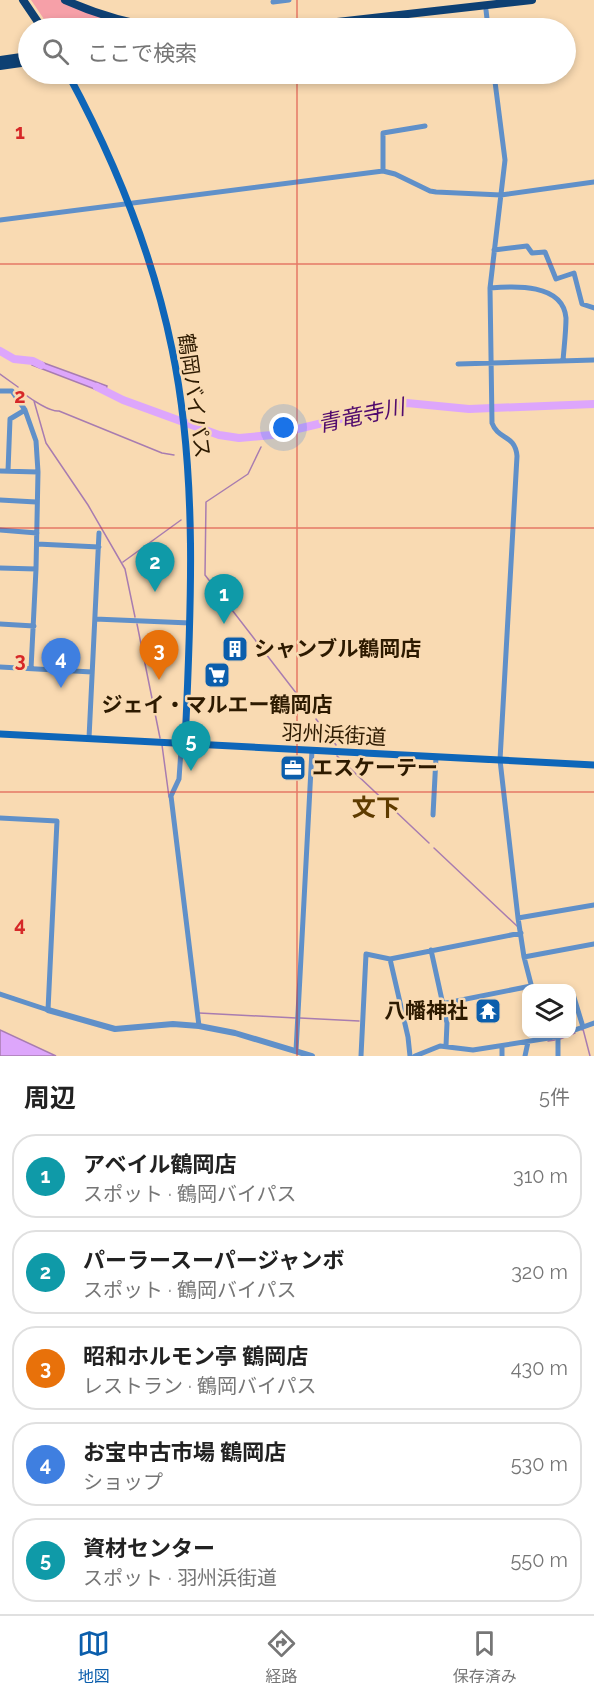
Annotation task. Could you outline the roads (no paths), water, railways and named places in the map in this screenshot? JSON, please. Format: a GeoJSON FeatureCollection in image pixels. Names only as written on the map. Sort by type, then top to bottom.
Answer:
{"type":"FeatureCollection","features":[{"type":"Feature","properties":{"kind":"highway"},"geometry":{"type":"LineString","coordinates":[[23,0],[35,18]]}},
{"type":"Feature","properties":{"kind":"highway"},"geometry":{"type":"LineString","coordinates":[[65,0],[111,18]]}},
{"type":"Feature","properties":{"kind":"highway"},"geometry":{"type":"LineString","coordinates":[[373,18],[532,0]]}},
{"type":"Feature","properties":{"kind":"highway"},"geometry":{"type":"LineString","coordinates":[[0,60],[18,57]]}},
{"type":"Feature","properties":{"kind":"highway"},"geometry":{"type":"LineString","coordinates":[[0,66],[18,63]]}},
{"type":"Feature","properties":{"kind":"main road","name":"鶴岡バイパス"},"geometry":{"type":"LineString","coordinates":[[74,84],[92,117],[130,203],[163,311],[172,349],[184,433],[189,533],[190,623],[185,742]]}},
{"type":"Feature","properties":{"kind":"main road","name":"羽州浜街道"},"geometry":{"type":"LineString","coordinates":[[0,734],[594,765]]}},
{"type":"Feature","properties":{"kind":"street"},"geometry":{"type":"LineString","coordinates":[[273,2],[289,0]]}},
{"type":"Feature","properties":{"kind":"street"},"geometry":{"type":"LineString","coordinates":[[486,10],[487,18]]}},
{"type":"Feature","properties":{"kind":"street"},"geometry":{"type":"LineString","coordinates":[[495,84],[504,160],[490,288],[492,412],[494,428],[500,435],[513,442],[517,456],[500,760],[519,933],[529,984]]}},
{"type":"Feature","properties":{"kind":"street"},"geometry":{"type":"LineString","coordinates":[[383,171],[383,133],[425,126]]}},
{"type":"Feature","properties":{"kind":"street"},"geometry":{"type":"LineString","coordinates":[[0,220],[383,171],[395,174],[430,191],[501,195],[594,182]]}},
{"type":"Feature","properties":{"kind":"street"},"geometry":{"type":"LineString","coordinates":[[494,250],[527,246],[532,253],[545,252],[556,279],[574,273],[582,304],[594,308]]}},
{"type":"Feature","properties":{"kind":"street"},"geometry":{"type":"LineString","coordinates":[[490,288],[517,285],[543,290],[558,300],[566,315],[563,361]]}},
{"type":"Feature","properties":{"kind":"street"},"geometry":{"type":"LineString","coordinates":[[458,364],[594,360]]}},
{"type":"Feature","properties":{"kind":"street"},"geometry":{"type":"LineString","coordinates":[[0,390],[12,392],[25,410],[36,441],[37,544],[32,669]]}},
{"type":"Feature","properties":{"kind":"street"},"geometry":{"type":"LineString","coordinates":[[8,471],[10,419],[25,410]]}},
{"type":"Feature","properties":{"kind":"street"},"geometry":{"type":"LineString","coordinates":[[0,471],[38,472]]}},
{"type":"Feature","properties":{"kind":"street"},"geometry":{"type":"LineString","coordinates":[[0,500],[36,502]]}},
{"type":"Feature","properties":{"kind":"street"},"geometry":{"type":"LineString","coordinates":[[0,530],[37,533]]}},
{"type":"Feature","properties":{"kind":"street"},"geometry":{"type":"LineString","coordinates":[[89,738],[99,533]]}},
{"type":"Feature","properties":{"kind":"street"},"geometry":{"type":"LineString","coordinates":[[37,544],[99,547]]}},
{"type":"Feature","properties":{"kind":"street"},"geometry":{"type":"LineString","coordinates":[[0,567],[36,569]]}},
{"type":"Feature","properties":{"kind":"street"},"geometry":{"type":"LineString","coordinates":[[95,619],[190,623]]}},
{"type":"Feature","properties":{"kind":"street"},"geometry":{"type":"LineString","coordinates":[[0,624],[34,626]]}},
{"type":"Feature","properties":{"kind":"street"},"geometry":{"type":"LineString","coordinates":[[0,667],[92,672]]}},
{"type":"Feature","properties":{"kind":"street"},"geometry":{"type":"LineString","coordinates":[[185,742],[181,750],[179,779],[171,796],[199,1026]]}},
{"type":"Feature","properties":{"kind":"street"},"geometry":{"type":"LineString","coordinates":[[296,1051],[312,750]]}},
{"type":"Feature","properties":{"kind":"street"},"geometry":{"type":"LineString","coordinates":[[433,815],[436,757]]}},
{"type":"Feature","properties":{"kind":"street"},"geometry":{"type":"LineString","coordinates":[[0,818],[57,820],[48,1010]]}},
{"type":"Feature","properties":{"kind":"street"},"geometry":{"type":"LineString","coordinates":[[518,918],[594,904]]}},
{"type":"Feature","properties":{"kind":"street"},"geometry":{"type":"LineString","coordinates":[[361,1056],[366,954],[390,959],[519,933]]}},
{"type":"Feature","properties":{"kind":"street"},"geometry":{"type":"LineString","coordinates":[[524,957],[594,944]]}},
{"type":"Feature","properties":{"kind":"street"},"geometry":{"type":"LineString","coordinates":[[431,950],[447,1023],[446,1047]]}},
{"type":"Feature","properties":{"kind":"street"},"geometry":{"type":"LineString","coordinates":[[390,959],[408,1036],[410,1056]]}},
{"type":"Feature","properties":{"kind":"street"},"geometry":{"type":"LineString","coordinates":[[401,1012],[522,989]]}},
{"type":"Feature","properties":{"kind":"street"},"geometry":{"type":"LineString","coordinates":[[0,994],[115,1029],[166,1024],[199,1026],[236,1033],[312,1056]]}},
{"type":"Feature","properties":{"kind":"street"},"geometry":{"type":"LineString","coordinates":[[576,1007],[582,1028]]}},
{"type":"Feature","properties":{"kind":"street"},"geometry":{"type":"LineString","coordinates":[[576,1030],[594,1023]]}},
{"type":"Feature","properties":{"kind":"street"},"geometry":{"type":"LineString","coordinates":[[415,1056],[440,1046],[473,1050],[541,1038]]}},
{"type":"Feature","properties":{"kind":"street"},"geometry":{"type":"LineString","coordinates":[[558,1056],[559,1038]]}},
{"type":"Feature","properties":{"kind":"street"},"geometry":{"type":"LineString","coordinates":[[525,1056],[528,1042]]}},
{"type":"Feature","properties":{"kind":"street"},"geometry":{"type":"LineString","coordinates":[[502,1046],[502,1056]]}},
{"type":"Feature","properties":{"kind":"street"},"geometry":{"type":"LineString","coordinates":[[453,1056],[454,1048]]}},
{"type":"Feature","properties":{"kind":"waterway","name":"青竜寺川"},"geometry":{"type":"LineString","coordinates":[[0,351],[14,359],[33,361],[41,365]]}},
{"type":"Feature","properties":{"kind":"waterway"},"geometry":{"type":"LineString","coordinates":[[0,374],[18,387]]}},
{"type":"Feature","properties":{"kind":"waterway","name":"青竜寺川"},"geometry":{"type":"LineString","coordinates":[[97,387],[123,400],[219,435],[239,438],[272,435],[407,403],[469,409],[594,404]]}},
{"type":"Feature","properties":{"kind":"waterway"},"geometry":{"type":"LineString","coordinates":[[23,393],[55,411],[162,453],[174,455]]}},
{"type":"Feature","properties":{"kind":"waterway"},"geometry":{"type":"LineString","coordinates":[[34,401],[46,443],[88,505],[125,569],[135,617]]}},
{"type":"Feature","properties":{"kind":"waterway"},"geometry":{"type":"LineString","coordinates":[[261,447],[248,474],[206,502],[205,575],[310,711]]}},
{"type":"Feature","properties":{"kind":"waterway"},"geometry":{"type":"LineString","coordinates":[[123,562],[181,520]]}},
{"type":"Feature","properties":{"kind":"waterway"},"geometry":{"type":"LineString","coordinates":[[137,624],[160,738]]}},
{"type":"Feature","properties":{"kind":"waterway"},"geometry":{"type":"LineString","coordinates":[[316,719],[336,745]]}},
{"type":"Feature","properties":{"kind":"waterway"},"geometry":{"type":"LineString","coordinates":[[162,745],[169,797]]}},
{"type":"Feature","properties":{"kind":"waterway"},"geometry":{"type":"LineString","coordinates":[[337,756],[429,843]]}},
{"type":"Feature","properties":{"kind":"waterway"},"geometry":{"type":"LineString","coordinates":[[434,848],[517,926]]}},
{"type":"Feature","properties":{"kind":"waterway"},"geometry":{"type":"LineString","coordinates":[[199,1013],[296,1018]]}},
{"type":"Feature","properties":{"kind":"waterway"},"geometry":{"type":"LineString","coordinates":[[300,1018],[359,1021]]}},
{"type":"Feature","properties":{"kind":"waterway"},"geometry":{"type":"LineString","coordinates":[[582,1030],[590,1056]]}},
{"type":"Feature","properties":{"kind":"waterway"},"geometry":{"type":"LineString","coordinates":[[548,1041],[555,1040]]}},
{"type":"Feature","properties":{"kind":"place","name":"パーラースーパージャンボ"},"geometry":{"type":"Point","coordinates":[155,592]}},
{"type":"Feature","properties":{"kind":"place","name":"アベイル鶴岡店"},"geometry":{"type":"Point","coordinates":[224,624]}},
{"type":"Feature","properties":{"kind":"place","name":"シャンブル鶴岡店"},"geometry":{"type":"Point","coordinates":[235,649]}},
{"type":"Feature","properties":{"kind":"place","name":"ジェイ・マルエー鶴岡店"},"geometry":{"type":"Point","coordinates":[217,675]}},
{"type":"Feature","properties":{"kind":"place","name":"昭和ホルモン亭 鶴岡店"},"geometry":{"type":"Point","coordinates":[159,680]}},
{"type":"Feature","properties":{"kind":"place","name":"お宝中古市場 鶴岡店"},"geometry":{"type":"Point","coordinates":[61,688]}},
{"type":"Feature","properties":{"kind":"place","name":"エスケーテー"},"geometry":{"type":"Point","coordinates":[293,768]}},
{"type":"Feature","properties":{"kind":"place","name":"資材センター"},"geometry":{"type":"Point","coordinates":[191,771]}},
{"type":"Feature","properties":{"kind":"place","name":"八幡神社"},"geometry":{"type":"Point","coordinates":[488,1011]}},
{"type":"Feature","properties":{"kind":"district","name":"文下"},"geometry":{"type":"Point","coordinates":[376,808]}}]}
